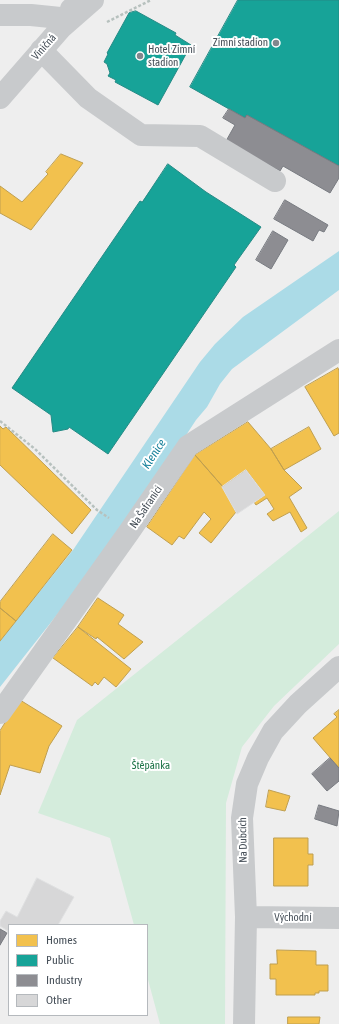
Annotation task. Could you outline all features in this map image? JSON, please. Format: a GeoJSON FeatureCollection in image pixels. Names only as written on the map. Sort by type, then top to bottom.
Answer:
{"type":"FeatureCollection","features":[{"type":"Feature","properties":{"kind":"street","name":"Viničná"},"geometry":{"type":"LineString","coordinates":[[0,98],[41,50],[71,10],[93,0]]}},
{"type":"Feature","properties":{"kind":"street"},"geometry":{"type":"LineString","coordinates":[[0,16],[31,15],[71,10]]}},
{"type":"Feature","properties":{"kind":"street"},"geometry":{"type":"LineString","coordinates":[[41,50],[88,98],[141,135],[200,136],[275,181]]}},
{"type":"Feature","properties":{"kind":"street","name":"Na Šafranici"},"geometry":{"type":"LineString","coordinates":[[0,713],[129,532],[188,446],[339,350]]}},
{"type":"Feature","properties":{"kind":"street","name":"Na Dubcích"},"geometry":{"type":"LineString","coordinates":[[244,1024],[246,917],[242,818],[247,784],[258,758],[273,731],[298,704],[339,667]]}},
{"type":"Feature","properties":{"kind":"street","name":"Východní"},"geometry":{"type":"LineString","coordinates":[[246,917],[339,918]]}},
{"type":"Feature","properties":{"kind":"path"},"geometry":{"type":"LineString","coordinates":[[0,421],[35,449],[97,510]]}},
{"type":"Feature","properties":{"kind":"green space","name":"Štěpánka"},"geometry":{"type":"Polygon","coordinates":[[[339,511],[339,644],[274,706],[242,747],[226,803],[225,1024],[160,1024],[148,980],[148,924],[134,924],[110,838],[38,813],[77,720],[339,511]]]}},
{"type":"Feature","properties":{"kind":"water","name":"Klenice"},"geometry":{"type":"Polygon","coordinates":[[[339,251],[339,290],[232,369],[220,384],[207,407],[196,420],[141,504],[0,687],[0,641],[73,550],[200,362],[215,344],[243,317],[339,251]]]}},
{"type":"Feature","properties":{"kind":"building: Homes"},"geometry":{"type":"Polygon","coordinates":[[[61,154],[83,163],[31,230],[0,213],[0,186],[22,202],[48,174],[46,172],[61,154]]]}},
{"type":"Feature","properties":{"kind":"building: Homes"},"geometry":{"type":"Polygon","coordinates":[[[338,368],[339,433],[334,436],[305,387],[338,368]]]}},
{"type":"Feature","properties":{"kind":"building: Homes"},"geometry":{"type":"Polygon","coordinates":[[[248,422],[271,449],[284,470],[302,488],[289,497],[307,528],[301,532],[290,512],[273,521],[267,514],[274,509],[267,498],[256,505],[254,502],[265,495],[246,470],[223,487],[195,455],[248,422]]]}},
{"type":"Feature","properties":{"kind":"building: Homes"},"geometry":{"type":"Polygon","coordinates":[[[0,426],[3,429],[6,427],[91,510],[72,534],[0,465],[0,426]]]}},
{"type":"Feature","properties":{"kind":"building: Homes"},"geometry":{"type":"Polygon","coordinates":[[[309,427],[321,449],[284,470],[271,449],[309,427]]]}},
{"type":"Feature","properties":{"kind":"building: Homes"},"geometry":{"type":"Polygon","coordinates":[[[195,455],[223,487],[236,512],[211,543],[199,533],[211,519],[204,512],[184,539],[179,536],[172,545],[147,527],[195,455]]]}},
{"type":"Feature","properties":{"kind":"building: Homes"},"geometry":{"type":"Polygon","coordinates":[[[53,534],[72,550],[16,621],[0,608],[0,602],[53,534]]]}},
{"type":"Feature","properties":{"kind":"building: Homes"},"geometry":{"type":"Polygon","coordinates":[[[98,598],[124,615],[118,624],[143,642],[124,659],[97,637],[96,639],[78,627],[98,598]]]}},
{"type":"Feature","properties":{"kind":"building: Homes"},"geometry":{"type":"Polygon","coordinates":[[[0,608],[16,621],[0,641],[0,608]]]}},
{"type":"Feature","properties":{"kind":"building: Homes"},"geometry":{"type":"Polygon","coordinates":[[[78,627],[131,669],[116,687],[104,677],[98,685],[95,682],[92,686],[53,658],[78,627]]]}},
{"type":"Feature","properties":{"kind":"building: Homes"},"geometry":{"type":"Polygon","coordinates":[[[20,700],[62,726],[49,746],[40,773],[10,765],[0,795],[0,731],[20,700]]]}},
{"type":"Feature","properties":{"kind":"building: Homes"},"geometry":{"type":"Polygon","coordinates":[[[339,710],[339,768],[313,738],[337,717],[334,714],[339,710]]]}},
{"type":"Feature","properties":{"kind":"building: Homes"},"geometry":{"type":"Polygon","coordinates":[[[269,790],[290,796],[285,811],[266,807],[269,790]]]}},
{"type":"Feature","properties":{"kind":"building: Homes"},"geometry":{"type":"Polygon","coordinates":[[[274,838],[308,838],[308,854],[313,854],[313,865],[308,865],[308,886],[274,886],[274,838]]]}},
{"type":"Feature","properties":{"kind":"building: Homes"},"geometry":{"type":"Polygon","coordinates":[[[277,950],[316,951],[316,965],[328,965],[328,991],[319,991],[319,993],[315,993],[315,995],[276,995],[276,979],[270,979],[270,964],[277,964],[277,950]]]}},
{"type":"Feature","properties":{"kind":"building: Homes"},"geometry":{"type":"Polygon","coordinates":[[[288,1017],[320,1017],[319,1024],[288,1024],[288,1017]]]}},
{"type":"Feature","properties":{"kind":"building: Public","name":"Zimní stadion"},"geometry":{"type":"Polygon","coordinates":[[[238,0],[339,0],[339,166],[246,115],[245,118],[190,87],[238,0]]]}},
{"type":"Feature","properties":{"kind":"building: Public"},"geometry":{"type":"Polygon","coordinates":[[[136,11],[176,33],[175,35],[191,45],[158,105],[115,82],[116,80],[108,76],[110,73],[107,64],[104,62],[108,54],[107,53],[129,13],[136,11]]]}},
{"type":"Feature","properties":{"kind":"building: Public"},"geometry":{"type":"Polygon","coordinates":[[[168,164],[206,192],[261,227],[234,265],[236,267],[108,454],[69,427],[68,429],[53,432],[51,415],[12,388],[140,201],[142,202],[168,164]]]}},
{"type":"Feature","properties":{"kind":"building: Industry"},"geometry":{"type":"Polygon","coordinates":[[[229,109],[245,118],[247,115],[339,166],[339,178],[330,193],[283,166],[280,171],[226,141],[235,125],[223,118],[229,109]]]}},
{"type":"Feature","properties":{"kind":"building: Industry"},"geometry":{"type":"Polygon","coordinates":[[[285,200],[328,225],[324,232],[319,230],[313,241],[274,219],[285,200]]]}},
{"type":"Feature","properties":{"kind":"building: Industry"},"geometry":{"type":"Polygon","coordinates":[[[273,231],[288,240],[271,269],[256,260],[273,231]]]}},
{"type":"Feature","properties":{"kind":"building: Industry"},"geometry":{"type":"Polygon","coordinates":[[[330,758],[339,768],[339,781],[327,791],[312,774],[330,758]]]}},
{"type":"Feature","properties":{"kind":"building: Industry"},"geometry":{"type":"Polygon","coordinates":[[[319,805],[339,811],[337,826],[315,819],[319,805]]]}},
{"type":"Feature","properties":{"kind":"building: Industry"},"geometry":{"type":"Polygon","coordinates":[[[0,929],[7,933],[0,945],[0,929]]]}},
{"type":"Feature","properties":{"kind":"building: Other"},"geometry":{"type":"Polygon","coordinates":[[[246,470],[265,495],[237,514],[222,487],[246,470]]]}},
{"type":"Feature","properties":{"kind":"building: Other"},"geometry":{"type":"Polygon","coordinates":[[[37,878],[74,897],[59,924],[8,924],[8,931],[0,926],[0,921],[6,911],[17,917],[37,878]]]}},
{"type":"Feature","properties":{"kind":"place","name":"Zimní stadion"},"geometry":{"type":"Point","coordinates":[276,43]}},
{"type":"Feature","properties":{"kind":"place","name":"Hotel Zimní stadion"},"geometry":{"type":"Point","coordinates":[140,56]}}]}
